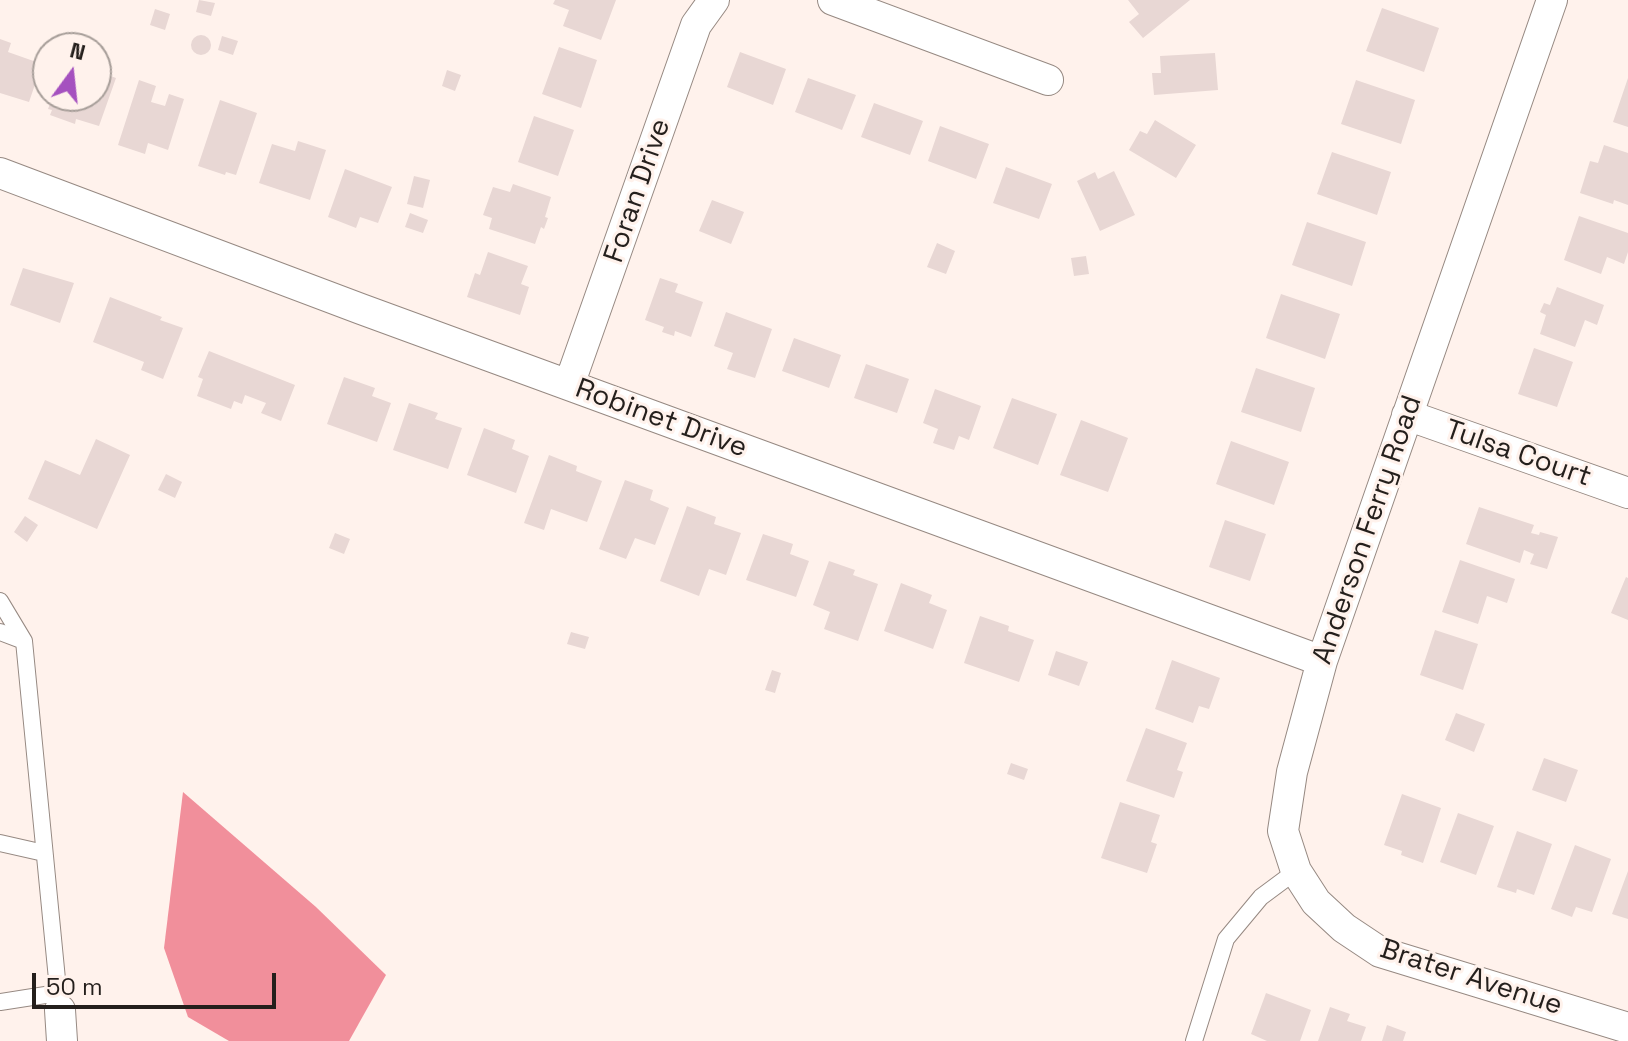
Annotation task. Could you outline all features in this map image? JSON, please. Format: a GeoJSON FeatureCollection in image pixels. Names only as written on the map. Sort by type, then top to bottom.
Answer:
{"type":"FeatureCollection","features":[{"type":"Feature","properties":{"kind":"street","name":"Foran Drive"},"geometry":{"type":"LineString","coordinates":[[569,385],[696,25],[714,0]]}},
{"type":"Feature","properties":{"kind":"street"},"geometry":{"type":"LineString","coordinates":[[833,0],[1048,80]]}},
{"type":"Feature","properties":{"kind":"street","name":"Anderson Ferry Road"},"geometry":{"type":"LineString","coordinates":[[1296,871],[1283,831],[1292,772],[1322,661],[1552,0]]}},
{"type":"Feature","properties":{"kind":"street","name":"Robinet Drive"},"geometry":{"type":"LineString","coordinates":[[0,173],[1322,661]]}},
{"type":"Feature","properties":{"kind":"street","name":"Tulsa Court"},"geometry":{"type":"LineString","coordinates":[[1407,415],[1628,493]]}},
{"type":"Feature","properties":{"kind":"street","name":"Brater Avenue"},"geometry":{"type":"LineString","coordinates":[[1296,871],[1316,902],[1344,928],[1380,952],[1628,1028]]}},
{"type":"Feature","properties":{"kind":"street"},"geometry":{"type":"LineString","coordinates":[[59,1002],[62,1041]]}},
{"type":"Feature","properties":{"kind":"lane"},"geometry":{"type":"LineString","coordinates":[[0,601],[24,641],[59,1002],[0,1002]]}},
{"type":"Feature","properties":{"kind":"lane"},"geometry":{"type":"LineString","coordinates":[[0,632],[24,641]]}},
{"type":"Feature","properties":{"kind":"lane"},"geometry":{"type":"LineString","coordinates":[[0,843],[44,853]]}},
{"type":"Feature","properties":{"kind":"lane"},"geometry":{"type":"LineString","coordinates":[[1194,1041],[1226,939],[1261,897],[1296,871]]}},
{"type":"Feature","properties":{"kind":"shaded area"},"geometry":{"type":"Polygon","coordinates":[[[183,792],[316,907],[386,975],[349,1041],[229,1041],[188,1017],[164,948],[183,792]]]}},
{"type":"Feature","properties":{"kind":"building"},"geometry":{"type":"Polygon","coordinates":[[[199,0],[215,3],[211,16],[196,12],[199,0]]]}},
{"type":"Feature","properties":{"kind":"building"},"geometry":{"type":"Polygon","coordinates":[[[555,0],[616,0],[601,40],[563,26],[569,10],[553,4],[555,0]]]}},
{"type":"Feature","properties":{"kind":"building"},"geometry":{"type":"Polygon","coordinates":[[[1128,0],[1190,0],[1143,38],[1129,22],[1139,14],[1128,0]]]}},
{"type":"Feature","properties":{"kind":"building"},"geometry":{"type":"Polygon","coordinates":[[[1382,8],[1439,28],[1424,72],[1366,51],[1382,8]]]}},
{"type":"Feature","properties":{"kind":"building"},"geometry":{"type":"Polygon","coordinates":[[[155,9],[170,14],[165,30],[150,25],[155,9]]]}},
{"type":"Feature","properties":{"kind":"building"},"geometry":{"type":"Polygon","coordinates":[[[201,35],[208,38],[211,45],[208,52],[201,55],[194,52],[191,45],[194,38],[201,35]]]}},
{"type":"Feature","properties":{"kind":"building"},"geometry":{"type":"Polygon","coordinates":[[[222,36],[238,41],[233,55],[218,50],[222,36]]]}},
{"type":"Feature","properties":{"kind":"building"},"geometry":{"type":"Polygon","coordinates":[[[0,39],[11,43],[8,52],[32,60],[32,93],[29,102],[0,93],[0,39]]]}},
{"type":"Feature","properties":{"kind":"building"},"geometry":{"type":"Polygon","coordinates":[[[559,47],[597,60],[581,108],[542,94],[559,47]]]}},
{"type":"Feature","properties":{"kind":"building"},"geometry":{"type":"Polygon","coordinates":[[[740,52],[786,69],[773,105],[727,87],[740,52]]]}},
{"type":"Feature","properties":{"kind":"building"},"geometry":{"type":"Polygon","coordinates":[[[1215,53],[1218,90],[1154,95],[1152,73],[1161,73],[1160,56],[1215,53]]]}},
{"type":"Feature","properties":{"kind":"building"},"geometry":{"type":"Polygon","coordinates":[[[447,70],[461,75],[455,91],[442,86],[447,70]]]}},
{"type":"Feature","properties":{"kind":"building"},"geometry":{"type":"Polygon","coordinates":[[[808,78],[856,95],[842,130],[795,112],[808,78]]]}},
{"type":"Feature","properties":{"kind":"building"},"geometry":{"type":"Polygon","coordinates":[[[1628,78],[1628,127],[1613,122],[1628,78]]]}},
{"type":"Feature","properties":{"kind":"building"},"geometry":{"type":"Polygon","coordinates":[[[139,80],[156,86],[151,102],[165,106],[169,94],[184,99],[168,150],[148,143],[145,154],[118,145],[139,80]]]}},
{"type":"Feature","properties":{"kind":"building"},"geometry":{"type":"Polygon","coordinates":[[[1356,80],[1415,100],[1401,144],[1341,124],[1356,80]]]}},
{"type":"Feature","properties":{"kind":"building"},"geometry":{"type":"Polygon","coordinates":[[[220,100],[257,113],[236,175],[226,172],[225,175],[198,166],[220,100]]]}},
{"type":"Feature","properties":{"kind":"building"},"geometry":{"type":"Polygon","coordinates":[[[874,103],[923,121],[910,155],[861,137],[874,103]]]}},
{"type":"Feature","properties":{"kind":"building"},"geometry":{"type":"Polygon","coordinates":[[[51,112],[104,112],[99,126],[76,119],[75,124],[50,115],[51,112]]]}},
{"type":"Feature","properties":{"kind":"building"},"geometry":{"type":"Polygon","coordinates":[[[534,116],[574,130],[558,176],[518,162],[534,116]]]}},
{"type":"Feature","properties":{"kind":"building"},"geometry":{"type":"Polygon","coordinates":[[[1155,120],[1196,145],[1176,178],[1129,150],[1140,131],[1147,134],[1155,120]]]}},
{"type":"Feature","properties":{"kind":"building"},"geometry":{"type":"Polygon","coordinates":[[[940,126],[989,144],[976,179],[928,161],[940,126]]]}},
{"type":"Feature","properties":{"kind":"building"},"geometry":{"type":"Polygon","coordinates":[[[298,141],[326,150],[310,200],[259,183],[272,144],[295,151],[298,141]]]}},
{"type":"Feature","properties":{"kind":"building"},"geometry":{"type":"Polygon","coordinates":[[[1604,145],[1628,153],[1628,205],[1614,200],[1613,204],[1580,193],[1590,161],[1598,163],[1604,145]]]}},
{"type":"Feature","properties":{"kind":"building"},"geometry":{"type":"Polygon","coordinates":[[[1332,152],[1391,172],[1377,215],[1317,194],[1332,152]]]}},
{"type":"Feature","properties":{"kind":"building"},"geometry":{"type":"Polygon","coordinates":[[[1006,167],[1052,184],[1039,219],[993,203],[1006,167]]]}},
{"type":"Feature","properties":{"kind":"building"},"geometry":{"type":"Polygon","coordinates":[[[345,169],[392,187],[378,223],[360,217],[356,228],[328,217],[345,169]]]}},
{"type":"Feature","properties":{"kind":"building"},"geometry":{"type":"Polygon","coordinates":[[[1114,171],[1135,215],[1100,231],[1077,181],[1095,172],[1098,179],[1114,171]]]}},
{"type":"Feature","properties":{"kind":"building"},"geometry":{"type":"Polygon","coordinates":[[[414,176],[430,180],[423,208],[407,204],[414,176]]]}},
{"type":"Feature","properties":{"kind":"building"},"geometry":{"type":"Polygon","coordinates":[[[513,184],[551,197],[545,217],[548,218],[535,244],[489,229],[492,218],[483,215],[493,187],[510,192],[513,184]]]}},
{"type":"Feature","properties":{"kind":"building"},"geometry":{"type":"Polygon","coordinates":[[[712,200],[744,212],[731,244],[699,231],[712,200]]]}},
{"type":"Feature","properties":{"kind":"building"},"geometry":{"type":"Polygon","coordinates":[[[410,213],[428,220],[423,233],[405,227],[410,213]]]}},
{"type":"Feature","properties":{"kind":"building"},"geometry":{"type":"Polygon","coordinates":[[[1579,216],[1628,233],[1628,252],[1624,264],[1607,257],[1601,274],[1564,260],[1579,216]]]}},
{"type":"Feature","properties":{"kind":"building"},"geometry":{"type":"Polygon","coordinates":[[[1307,222],[1366,242],[1352,286],[1292,265],[1307,222]]]}},
{"type":"Feature","properties":{"kind":"building"},"geometry":{"type":"Polygon","coordinates":[[[937,243],[955,251],[946,274],[927,267],[937,243]]]}},
{"type":"Feature","properties":{"kind":"building"},"geometry":{"type":"Polygon","coordinates":[[[488,252],[528,266],[521,284],[529,287],[520,315],[467,297],[475,273],[480,275],[488,252]]]}},
{"type":"Feature","properties":{"kind":"building"},"geometry":{"type":"Polygon","coordinates":[[[1086,256],[1089,274],[1074,276],[1071,258],[1086,256]]]}},
{"type":"Feature","properties":{"kind":"building"},"geometry":{"type":"Polygon","coordinates":[[[23,268],[74,283],[60,323],[10,305],[23,268]]]}},
{"type":"Feature","properties":{"kind":"building"},"geometry":{"type":"Polygon","coordinates":[[[660,278],[678,284],[675,292],[703,302],[691,337],[675,331],[674,336],[662,332],[664,327],[645,320],[660,278]]]}},
{"type":"Feature","properties":{"kind":"building"},"geometry":{"type":"Polygon","coordinates":[[[1557,287],[1604,305],[1597,325],[1585,320],[1575,347],[1540,334],[1546,315],[1540,312],[1544,303],[1550,305],[1557,287]]]}},
{"type":"Feature","properties":{"kind":"building"},"geometry":{"type":"Polygon","coordinates":[[[1281,294],[1340,314],[1325,359],[1266,338],[1281,294]]]}},
{"type":"Feature","properties":{"kind":"building"},"geometry":{"type":"Polygon","coordinates":[[[110,297],[183,328],[163,379],[141,370],[144,362],[93,342],[110,297]]]}},
{"type":"Feature","properties":{"kind":"building"},"geometry":{"type":"Polygon","coordinates":[[[726,312],[772,329],[755,378],[727,369],[733,353],[714,346],[726,312]]]}},
{"type":"Feature","properties":{"kind":"building"},"geometry":{"type":"Polygon","coordinates":[[[794,338],[841,355],[829,388],[782,371],[794,338]]]}},
{"type":"Feature","properties":{"kind":"building"},"geometry":{"type":"Polygon","coordinates":[[[1534,348],[1573,362],[1557,407],[1518,394],[1534,348]]]}},
{"type":"Feature","properties":{"kind":"building"},"geometry":{"type":"Polygon","coordinates":[[[209,351],[295,385],[281,421],[261,413],[266,403],[245,395],[242,404],[234,401],[231,409],[197,396],[203,379],[198,377],[209,351]]]}},
{"type":"Feature","properties":{"kind":"building"},"geometry":{"type":"Polygon","coordinates":[[[866,364],[909,379],[897,413],[854,398],[866,364]]]}},
{"type":"Feature","properties":{"kind":"building"},"geometry":{"type":"Polygon","coordinates":[[[1256,368],[1315,388],[1301,432],[1241,412],[1256,368]]]}},
{"type":"Feature","properties":{"kind":"building"},"geometry":{"type":"Polygon","coordinates":[[[344,377],[375,388],[372,396],[391,403],[377,442],[327,424],[344,377]]]}},
{"type":"Feature","properties":{"kind":"building"},"geometry":{"type":"Polygon","coordinates":[[[935,389],[981,406],[969,440],[959,436],[954,450],[933,443],[938,429],[923,423],[935,389]]]}},
{"type":"Feature","properties":{"kind":"building"},"geometry":{"type":"Polygon","coordinates":[[[1012,398],[1057,414],[1038,465],[993,448],[1012,398]]]}},
{"type":"Feature","properties":{"kind":"building"},"geometry":{"type":"Polygon","coordinates":[[[409,403],[438,413],[435,419],[462,428],[448,469],[393,450],[409,403]]]}},
{"type":"Feature","properties":{"kind":"building"},"geometry":{"type":"Polygon","coordinates":[[[1081,420],[1128,438],[1108,492],[1060,475],[1081,420]]]}},
{"type":"Feature","properties":{"kind":"building"},"geometry":{"type":"Polygon","coordinates":[[[484,428],[515,440],[512,449],[529,456],[516,493],[467,475],[484,428]]]}},
{"type":"Feature","properties":{"kind":"building"},"geometry":{"type":"Polygon","coordinates":[[[96,439],[130,455],[97,529],[28,499],[45,460],[80,475],[96,439]]]}},
{"type":"Feature","properties":{"kind":"building"},"geometry":{"type":"Polygon","coordinates":[[[1231,441],[1289,462],[1274,505],[1216,484],[1231,441]]]}},
{"type":"Feature","properties":{"kind":"building"},"geometry":{"type":"Polygon","coordinates":[[[549,455],[577,466],[576,471],[602,481],[587,522],[551,509],[544,530],[524,523],[549,455]]]}},
{"type":"Feature","properties":{"kind":"building"},"geometry":{"type":"Polygon","coordinates":[[[166,474],[182,482],[175,498],[158,490],[166,474]]]}},
{"type":"Feature","properties":{"kind":"building"},"geometry":{"type":"Polygon","coordinates":[[[625,480],[653,490],[650,500],[669,508],[655,545],[635,538],[626,559],[599,549],[625,480]]]}},
{"type":"Feature","properties":{"kind":"building"},"geometry":{"type":"Polygon","coordinates":[[[687,506],[716,517],[714,524],[741,533],[726,575],[709,569],[699,596],[660,581],[687,506]]]}},
{"type":"Feature","properties":{"kind":"building"},"geometry":{"type":"Polygon","coordinates":[[[1479,507],[1534,525],[1531,533],[1558,537],[1547,569],[1530,564],[1534,554],[1524,550],[1520,563],[1466,544],[1479,507]]]}},
{"type":"Feature","properties":{"kind":"building"},"geometry":{"type":"Polygon","coordinates":[[[25,516],[38,525],[27,542],[14,532],[25,516]]]}},
{"type":"Feature","properties":{"kind":"building"},"geometry":{"type":"Polygon","coordinates":[[[1225,520],[1266,534],[1250,581],[1209,567],[1225,520]]]}},
{"type":"Feature","properties":{"kind":"building"},"geometry":{"type":"Polygon","coordinates":[[[335,533],[350,539],[344,554],[329,548],[335,533]]]}},
{"type":"Feature","properties":{"kind":"building"},"geometry":{"type":"Polygon","coordinates":[[[763,534],[793,544],[790,554],[809,561],[796,597],[746,580],[763,534]]]}},
{"type":"Feature","properties":{"kind":"building"},"geometry":{"type":"Polygon","coordinates":[[[1460,560],[1515,579],[1507,603],[1487,596],[1478,624],[1442,612],[1460,560]]]}},
{"type":"Feature","properties":{"kind":"building"},"geometry":{"type":"Polygon","coordinates":[[[829,561],[855,570],[853,575],[878,584],[858,641],[824,629],[830,612],[813,605],[829,561]]]}},
{"type":"Feature","properties":{"kind":"building"},"geometry":{"type":"Polygon","coordinates":[[[1628,578],[1628,620],[1611,613],[1628,578]]]}},
{"type":"Feature","properties":{"kind":"building"},"geometry":{"type":"Polygon","coordinates":[[[901,583],[932,595],[929,603],[947,610],[933,649],[884,631],[901,583]]]}},
{"type":"Feature","properties":{"kind":"building"},"geometry":{"type":"Polygon","coordinates":[[[980,616],[1009,626],[1008,631],[1034,640],[1019,682],[964,663],[980,616]]]}},
{"type":"Feature","properties":{"kind":"building"},"geometry":{"type":"Polygon","coordinates":[[[1435,630],[1478,644],[1463,690],[1420,675],[1435,630]]]}},
{"type":"Feature","properties":{"kind":"building"},"geometry":{"type":"Polygon","coordinates":[[[571,632],[589,637],[585,649],[567,644],[571,632]]]}},
{"type":"Feature","properties":{"kind":"building"},"geometry":{"type":"Polygon","coordinates":[[[1056,651],[1088,662],[1079,686],[1048,675],[1056,651]]]}},
{"type":"Feature","properties":{"kind":"building"},"geometry":{"type":"Polygon","coordinates":[[[1172,660],[1220,678],[1209,709],[1199,706],[1193,723],[1155,709],[1172,660]]]}},
{"type":"Feature","properties":{"kind":"building"},"geometry":{"type":"Polygon","coordinates":[[[772,670],[781,673],[775,693],[765,690],[772,670]]]}},
{"type":"Feature","properties":{"kind":"building"},"geometry":{"type":"Polygon","coordinates":[[[1456,713],[1485,724],[1474,752],[1445,740],[1456,713]]]}},
{"type":"Feature","properties":{"kind":"building"},"geometry":{"type":"Polygon","coordinates":[[[1146,728],[1187,743],[1177,770],[1183,772],[1174,798],[1126,781],[1146,728]]]}},
{"type":"Feature","properties":{"kind":"building"},"geometry":{"type":"Polygon","coordinates":[[[1544,758],[1578,770],[1566,802],[1532,790],[1544,758]]]}},
{"type":"Feature","properties":{"kind":"building"},"geometry":{"type":"Polygon","coordinates":[[[1011,763],[1028,769],[1024,780],[1007,774],[1011,763]]]}},
{"type":"Feature","properties":{"kind":"building"},"geometry":{"type":"Polygon","coordinates":[[[1402,794],[1441,808],[1423,863],[1384,845],[1402,794]]]}},
{"type":"Feature","properties":{"kind":"building"},"geometry":{"type":"Polygon","coordinates":[[[1120,802],[1160,815],[1151,842],[1157,844],[1147,873],[1101,858],[1120,802]]]}},
{"type":"Feature","properties":{"kind":"building"},"geometry":{"type":"Polygon","coordinates":[[[1458,813],[1494,826],[1476,875],[1440,862],[1458,813]]]}},
{"type":"Feature","properties":{"kind":"building"},"geometry":{"type":"Polygon","coordinates":[[[1517,831],[1552,844],[1534,895],[1497,887],[1517,831]]]}},
{"type":"Feature","properties":{"kind":"building"},"geometry":{"type":"Polygon","coordinates":[[[1575,845],[1611,859],[1592,912],[1576,907],[1572,917],[1551,909],[1575,845]]]}},
{"type":"Feature","properties":{"kind":"building"},"geometry":{"type":"Polygon","coordinates":[[[1628,871],[1628,919],[1612,914],[1628,871]]]}},
{"type":"Feature","properties":{"kind":"building"},"geometry":{"type":"Polygon","coordinates":[[[1266,993],[1311,1010],[1300,1041],[1267,1041],[1251,1034],[1266,993]]]}},
{"type":"Feature","properties":{"kind":"building"},"geometry":{"type":"Polygon","coordinates":[[[1330,1007],[1350,1014],[1347,1021],[1366,1027],[1361,1041],[1318,1041],[1330,1007]]]}},
{"type":"Feature","properties":{"kind":"building"},"geometry":{"type":"Polygon","coordinates":[[[1387,1025],[1406,1032],[1403,1041],[1382,1041],[1387,1025]]]}}]}
